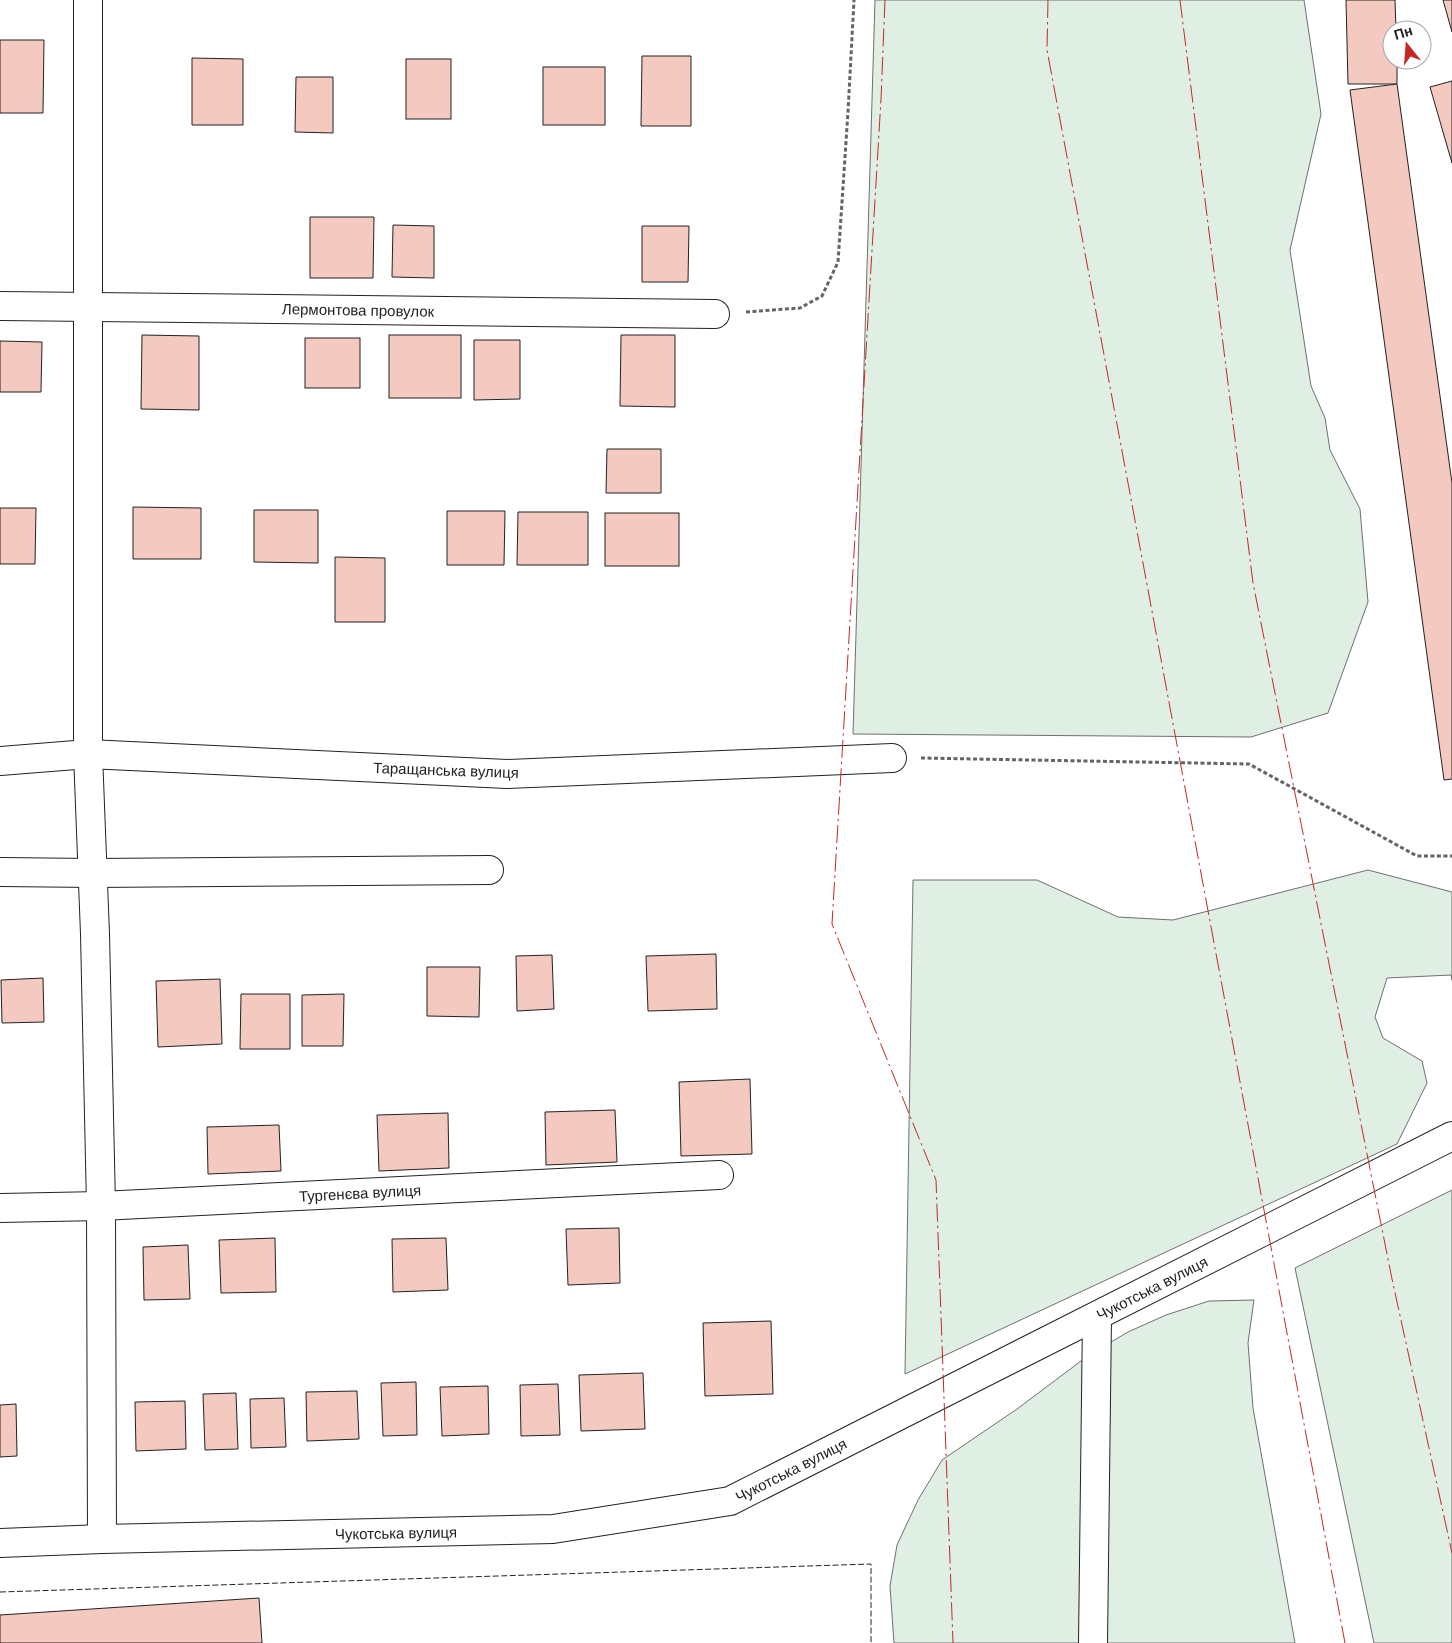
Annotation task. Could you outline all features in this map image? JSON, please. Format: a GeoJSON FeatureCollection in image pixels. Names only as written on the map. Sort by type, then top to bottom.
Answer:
{"type":"FeatureCollection","features":[{"type":"Feature","properties":{"kind":"street"},"geometry":{"type":"LineString","coordinates":[[88,0],[88,754],[102,1206],[102,1539]]}},
{"type":"Feature","properties":{"kind":"street","name":"Лермонтова провулок"},"geometry":{"type":"LineString","coordinates":[[0,306],[715,314]]}},
{"type":"Feature","properties":{"kind":"street","name":"Таращанська вулиця"},"geometry":{"type":"LineString","coordinates":[[0,761],[88,754],[507,774],[892,758]]}},
{"type":"Feature","properties":{"kind":"street"},"geometry":{"type":"LineString","coordinates":[[0,872],[489,870]]}},
{"type":"Feature","properties":{"kind":"street","name":"Чукотська вулиця"},"geometry":{"type":"LineString","coordinates":[[0,1543],[553,1529],[730,1501],[1452,1136]]}},
{"type":"Feature","properties":{"kind":"street","name":"Тургенєва вулиця"},"geometry":{"type":"LineString","coordinates":[[0,1208],[102,1206],[719,1175]]}},
{"type":"Feature","properties":{"kind":"street"},"geometry":{"type":"LineString","coordinates":[[1094,1643],[1097,1316]]}},
{"type":"Feature","properties":{"kind":"path"},"geometry":{"type":"LineString","coordinates":[[715,314],[800,308],[822,296],[838,262],[854,0]]}},
{"type":"Feature","properties":{"kind":"path"},"geometry":{"type":"LineString","coordinates":[[892,758],[1249,764],[1417,856],[1452,856]]}},
{"type":"Feature","properties":{"kind":"green space"},"geometry":{"type":"Polygon","coordinates":[[[875,0],[1304,0],[1321,114],[1290,250],[1311,386],[1325,418],[1330,450],[1360,509],[1368,602],[1328,713],[1251,737],[853,734],[875,0]]]}},
{"type":"Feature","properties":{"kind":"green space"},"geometry":{"type":"Polygon","coordinates":[[[1368,870],[1452,892],[1452,980],[1451,975],[1387,978],[1375,1017],[1383,1038],[1422,1061],[1427,1083],[1397,1144],[905,1374],[913,880],[1037,880],[1118,917],[1173,920],[1368,870]]]}},
{"type":"Feature","properties":{"kind":"green space"},"geometry":{"type":"Polygon","coordinates":[[[1452,1190],[1452,1643],[1374,1643],[1295,1268],[1452,1190]]]}},
{"type":"Feature","properties":{"kind":"green space"},"geometry":{"type":"Polygon","coordinates":[[[1254,1300],[1248,1343],[1253,1408],[1295,1643],[894,1643],[890,1586],[897,1545],[918,1500],[942,1460],[1017,1409],[1089,1355],[1128,1332],[1166,1315],[1209,1301],[1254,1300]]]}},
{"type":"Feature","properties":{"kind":"building"},"geometry":{"type":"Polygon","coordinates":[[[1346,0],[1395,0],[1396,20],[1382,20],[1382,70],[1397,70],[1397,84],[1348,84],[1346,0]]]}},
{"type":"Feature","properties":{"kind":"building"},"geometry":{"type":"Polygon","coordinates":[[[1443,0],[1452,0],[1452,32],[1443,0]]]}},
{"type":"Feature","properties":{"kind":"building"},"geometry":{"type":"Polygon","coordinates":[[[0,40],[44,40],[43,113],[0,113],[0,40]]]}},
{"type":"Feature","properties":{"kind":"building"},"geometry":{"type":"Polygon","coordinates":[[[642,56],[691,56],[691,126],[641,126],[642,56]]]}},
{"type":"Feature","properties":{"kind":"building"},"geometry":{"type":"Polygon","coordinates":[[[192,58],[243,59],[243,125],[192,125],[192,58]]]}},
{"type":"Feature","properties":{"kind":"building"},"geometry":{"type":"Polygon","coordinates":[[[406,59],[451,59],[451,119],[406,119],[406,59]]]}},
{"type":"Feature","properties":{"kind":"building"},"geometry":{"type":"Polygon","coordinates":[[[543,67],[605,67],[605,125],[543,125],[543,67]]]}},
{"type":"Feature","properties":{"kind":"building"},"geometry":{"type":"Polygon","coordinates":[[[296,77],[333,77],[333,133],[295,132],[296,77]]]}},
{"type":"Feature","properties":{"kind":"building"},"geometry":{"type":"Polygon","coordinates":[[[1452,81],[1452,163],[1430,87],[1452,81]]]}},
{"type":"Feature","properties":{"kind":"building"},"geometry":{"type":"Polygon","coordinates":[[[1397,84],[1452,483],[1452,779],[1444,780],[1350,90],[1397,84]]]}},
{"type":"Feature","properties":{"kind":"building"},"geometry":{"type":"Polygon","coordinates":[[[310,217],[374,217],[373,278],[310,278],[310,217]]]}},
{"type":"Feature","properties":{"kind":"building"},"geometry":{"type":"Polygon","coordinates":[[[393,225],[434,226],[434,278],[392,277],[393,225]]]}},
{"type":"Feature","properties":{"kind":"building"},"geometry":{"type":"Polygon","coordinates":[[[642,226],[689,226],[688,282],[642,282],[642,226]]]}},
{"type":"Feature","properties":{"kind":"building"},"geometry":{"type":"Polygon","coordinates":[[[142,335],[199,336],[199,410],[141,409],[142,335]]]}},
{"type":"Feature","properties":{"kind":"building"},"geometry":{"type":"Polygon","coordinates":[[[389,335],[461,335],[461,398],[389,398],[389,335]]]}},
{"type":"Feature","properties":{"kind":"building"},"geometry":{"type":"Polygon","coordinates":[[[621,335],[675,335],[675,407],[620,406],[621,335]]]}},
{"type":"Feature","properties":{"kind":"building"},"geometry":{"type":"Polygon","coordinates":[[[305,338],[360,338],[360,388],[305,388],[305,338]]]}},
{"type":"Feature","properties":{"kind":"building"},"geometry":{"type":"Polygon","coordinates":[[[474,340],[520,340],[520,399],[474,400],[474,340]]]}},
{"type":"Feature","properties":{"kind":"building"},"geometry":{"type":"Polygon","coordinates":[[[0,341],[42,342],[41,392],[0,392],[0,341]]]}},
{"type":"Feature","properties":{"kind":"building"},"geometry":{"type":"Polygon","coordinates":[[[607,449],[661,449],[661,493],[606,493],[607,449]]]}},
{"type":"Feature","properties":{"kind":"building"},"geometry":{"type":"Polygon","coordinates":[[[133,507],[201,508],[201,559],[133,559],[133,507]]]}},
{"type":"Feature","properties":{"kind":"building"},"geometry":{"type":"Polygon","coordinates":[[[0,508],[36,508],[35,564],[0,564],[0,508]]]}},
{"type":"Feature","properties":{"kind":"building"},"geometry":{"type":"Polygon","coordinates":[[[254,510],[318,510],[318,563],[254,562],[254,510]]]}},
{"type":"Feature","properties":{"kind":"building"},"geometry":{"type":"Polygon","coordinates":[[[447,511],[505,511],[504,565],[447,565],[447,511]]]}},
{"type":"Feature","properties":{"kind":"building"},"geometry":{"type":"Polygon","coordinates":[[[518,512],[588,512],[588,565],[517,565],[518,512]]]}},
{"type":"Feature","properties":{"kind":"building"},"geometry":{"type":"Polygon","coordinates":[[[605,513],[679,513],[679,566],[605,566],[605,513]]]}},
{"type":"Feature","properties":{"kind":"building"},"geometry":{"type":"Polygon","coordinates":[[[335,557],[385,558],[385,622],[335,622],[335,557]]]}},
{"type":"Feature","properties":{"kind":"building"},"geometry":{"type":"Polygon","coordinates":[[[716,954],[717,1009],[648,1011],[646,956],[716,954]]]}},
{"type":"Feature","properties":{"kind":"building"},"geometry":{"type":"Polygon","coordinates":[[[552,955],[554,1009],[517,1011],[516,956],[552,955]]]}},
{"type":"Feature","properties":{"kind":"building"},"geometry":{"type":"Polygon","coordinates":[[[427,967],[480,967],[479,1017],[427,1016],[427,967]]]}},
{"type":"Feature","properties":{"kind":"building"},"geometry":{"type":"Polygon","coordinates":[[[43,978],[44,1022],[2,1023],[1,980],[43,978]]]}},
{"type":"Feature","properties":{"kind":"building"},"geometry":{"type":"Polygon","coordinates":[[[220,979],[222,1044],[158,1047],[156,981],[220,979]]]}},
{"type":"Feature","properties":{"kind":"building"},"geometry":{"type":"Polygon","coordinates":[[[241,994],[290,994],[290,1049],[240,1049],[241,994]]]}},
{"type":"Feature","properties":{"kind":"building"},"geometry":{"type":"Polygon","coordinates":[[[344,994],[343,1046],[302,1046],[302,995],[344,994]]]}},
{"type":"Feature","properties":{"kind":"building"},"geometry":{"type":"Polygon","coordinates":[[[750,1079],[752,1154],[681,1156],[679,1082],[750,1079]]]}},
{"type":"Feature","properties":{"kind":"building"},"geometry":{"type":"Polygon","coordinates":[[[615,1110],[617,1162],[546,1165],[545,1112],[615,1110]]]}},
{"type":"Feature","properties":{"kind":"building"},"geometry":{"type":"Polygon","coordinates":[[[448,1113],[449,1168],[379,1171],[377,1115],[448,1113]]]}},
{"type":"Feature","properties":{"kind":"building"},"geometry":{"type":"Polygon","coordinates":[[[279,1125],[281,1171],[208,1174],[207,1127],[279,1125]]]}},
{"type":"Feature","properties":{"kind":"building"},"geometry":{"type":"Polygon","coordinates":[[[619,1228],[620,1283],[568,1285],[566,1229],[619,1228]]]}},
{"type":"Feature","properties":{"kind":"building"},"geometry":{"type":"Polygon","coordinates":[[[275,1238],[276,1292],[221,1293],[219,1240],[275,1238]]]}},
{"type":"Feature","properties":{"kind":"building"},"geometry":{"type":"Polygon","coordinates":[[[446,1238],[448,1290],[393,1292],[392,1239],[446,1238]]]}},
{"type":"Feature","properties":{"kind":"building"},"geometry":{"type":"Polygon","coordinates":[[[188,1245],[190,1299],[144,1300],[143,1247],[188,1245]]]}},
{"type":"Feature","properties":{"kind":"building"},"geometry":{"type":"Polygon","coordinates":[[[771,1321],[773,1394],[705,1396],[703,1323],[771,1321]]]}},
{"type":"Feature","properties":{"kind":"building"},"geometry":{"type":"Polygon","coordinates":[[[643,1373],[645,1429],[581,1431],[579,1375],[643,1373]]]}},
{"type":"Feature","properties":{"kind":"building"},"geometry":{"type":"Polygon","coordinates":[[[416,1382],[417,1435],[383,1436],[381,1383],[416,1382]]]}},
{"type":"Feature","properties":{"kind":"building"},"geometry":{"type":"Polygon","coordinates":[[[558,1384],[560,1435],[521,1436],[520,1385],[558,1384]]]}},
{"type":"Feature","properties":{"kind":"building"},"geometry":{"type":"Polygon","coordinates":[[[488,1386],[489,1434],[442,1436],[440,1387],[488,1386]]]}},
{"type":"Feature","properties":{"kind":"building"},"geometry":{"type":"Polygon","coordinates":[[[357,1391],[359,1439],[307,1441],[306,1392],[357,1391]]]}},
{"type":"Feature","properties":{"kind":"building"},"geometry":{"type":"Polygon","coordinates":[[[236,1393],[238,1449],[205,1450],[203,1394],[236,1393]]]}},
{"type":"Feature","properties":{"kind":"building"},"geometry":{"type":"Polygon","coordinates":[[[284,1398],[286,1447],[251,1448],[250,1399],[284,1398]]]}},
{"type":"Feature","properties":{"kind":"building"},"geometry":{"type":"Polygon","coordinates":[[[185,1401],[186,1449],[136,1451],[135,1402],[185,1401]]]}},
{"type":"Feature","properties":{"kind":"building"},"geometry":{"type":"Polygon","coordinates":[[[16,1404],[17,1456],[0,1457],[0,1405],[16,1404]]]}},
{"type":"Feature","properties":{"kind":"building"},"geometry":{"type":"Polygon","coordinates":[[[259,1598],[262,1643],[0,1643],[0,1615],[259,1598]]]}},
{"type":"Feature","properties":{"kind":"fence"},"geometry":{"type":"LineString","coordinates":[[0,1592],[871,1564],[871,1643]]}},
{"type":"Feature","properties":{"kind":"power"},"geometry":{"type":"LineString","coordinates":[[885,0],[881,99],[832,924],[936,1180],[953,1643]]}},
{"type":"Feature","properties":{"kind":"power"},"geometry":{"type":"LineString","coordinates":[[1048,0],[1047,50],[1345,1643]]}},
{"type":"Feature","properties":{"kind":"power"},"geometry":{"type":"LineString","coordinates":[[1180,0],[1253,583],[1392,1279],[1452,1553]]}}]}
